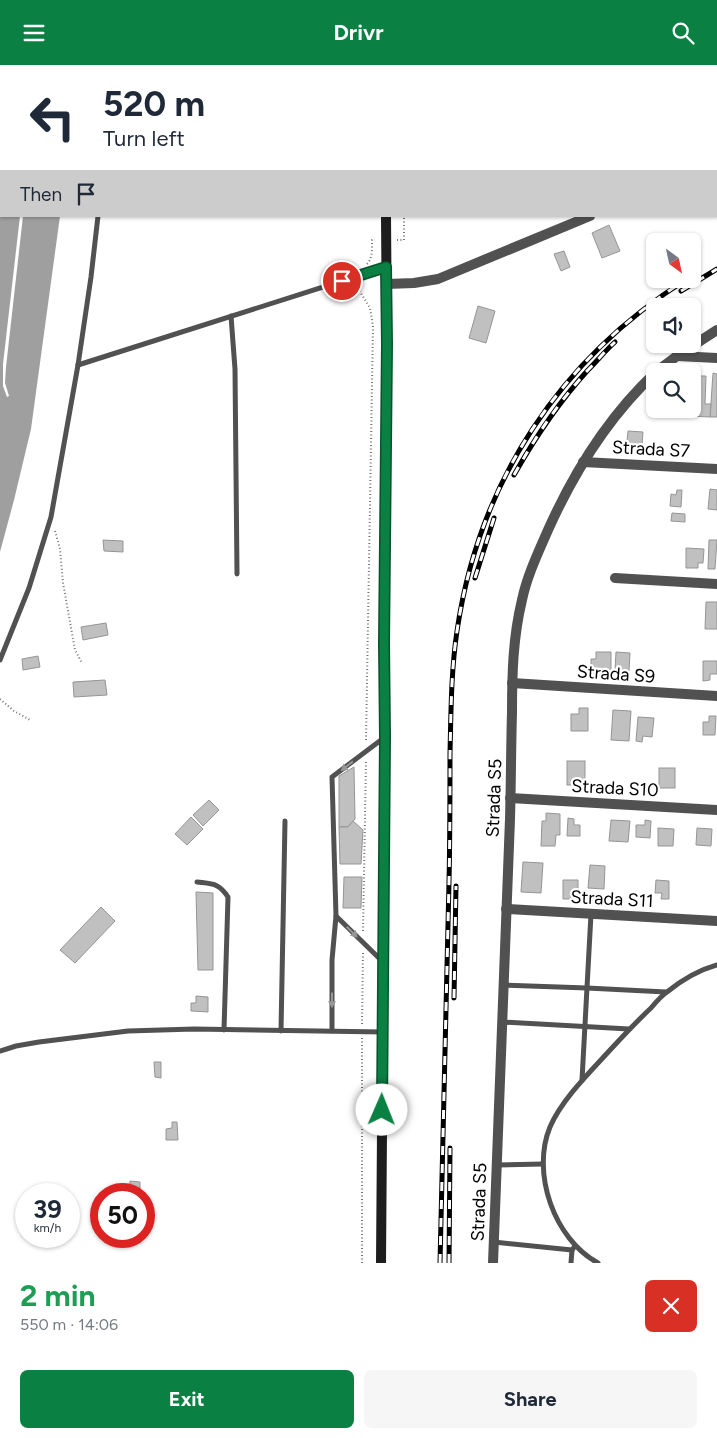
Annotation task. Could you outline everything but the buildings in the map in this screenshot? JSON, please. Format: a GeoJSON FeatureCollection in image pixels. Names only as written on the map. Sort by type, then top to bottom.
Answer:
{"type":"FeatureCollection","features":[{"type":"Feature","properties":{"kind":"main road"},"geometry":{"type":"LineString","coordinates":[[381,1263],[386,217]]}},
{"type":"Feature","properties":{"kind":"street"},"geometry":{"type":"LineString","coordinates":[[387,284],[414,283],[438,279],[588,217]]}},
{"type":"Feature","properties":{"kind":"street","name":"Strada S5"},"geometry":{"type":"LineString","coordinates":[[668,363],[717,330]]}},
{"type":"Feature","properties":{"kind":"street"},"geometry":{"type":"LineString","coordinates":[[677,356],[717,358]]}},
{"type":"Feature","properties":{"kind":"street","name":"Strada S5"},"geometry":{"type":"LineString","coordinates":[[493,1263],[504,985],[512,683],[516,633],[522,598],[535,558],[558,507],[583,462],[614,417],[646,382]]}},
{"type":"Feature","properties":{"kind":"street","name":"Strada S7"},"geometry":{"type":"LineString","coordinates":[[583,462],[717,469]]}},
{"type":"Feature","properties":{"kind":"street"},"geometry":{"type":"LineString","coordinates":[[615,578],[717,584]]}},
{"type":"Feature","properties":{"kind":"street","name":"Strada S9"},"geometry":{"type":"LineString","coordinates":[[512,683],[717,696]]}},
{"type":"Feature","properties":{"kind":"street","name":"Strada S10"},"geometry":{"type":"LineString","coordinates":[[510,798],[717,810]]}},
{"type":"Feature","properties":{"kind":"street","name":"Strada S11"},"geometry":{"type":"LineString","coordinates":[[506,909],[717,921]]}},
{"type":"Feature","properties":{"kind":"lane"},"geometry":{"type":"LineString","coordinates":[[0,660],[29,588],[50,517],[78,365],[98,217]]}},
{"type":"Feature","properties":{"kind":"lane"},"geometry":{"type":"LineString","coordinates":[[78,365],[386,267]]}},
{"type":"Feature","properties":{"kind":"lane"},"geometry":{"type":"LineString","coordinates":[[231,316],[235,369],[237,574]]}},
{"type":"Feature","properties":{"kind":"lane"},"geometry":{"type":"LineString","coordinates":[[332,1031],[332,960],[336,916],[332,777],[385,737]]}},
{"type":"Feature","properties":{"kind":"lane"},"geometry":{"type":"LineString","coordinates":[[281,1031],[285,821]]}},
{"type":"Feature","properties":{"kind":"lane"},"geometry":{"type":"LineString","coordinates":[[197,882],[212,884],[222,888],[228,897],[224,1030]]}},
{"type":"Feature","properties":{"kind":"lane"},"geometry":{"type":"LineString","coordinates":[[582,1081],[590,914]]}},
{"type":"Feature","properties":{"kind":"lane"},"geometry":{"type":"LineString","coordinates":[[336,916],[383,963]]}},
{"type":"Feature","properties":{"kind":"lane"},"geometry":{"type":"LineString","coordinates":[[598,1263],[574,1248],[552,1207],[543,1165],[550,1127],[561,1107],[582,1081],[629,1029],[666,992],[694,975],[717,965]]}},
{"type":"Feature","properties":{"kind":"lane"},"geometry":{"type":"LineString","coordinates":[[504,985],[666,992]]}},
{"type":"Feature","properties":{"kind":"lane"},"geometry":{"type":"LineString","coordinates":[[502,1022],[629,1029]]}},
{"type":"Feature","properties":{"kind":"lane"},"geometry":{"type":"LineString","coordinates":[[0,1051],[39,1042],[128,1031],[382,1032]]}},
{"type":"Feature","properties":{"kind":"lane"},"geometry":{"type":"LineString","coordinates":[[497,1165],[543,1165]]}},
{"type":"Feature","properties":{"kind":"lane"},"geometry":{"type":"LineString","coordinates":[[494,1242],[574,1248]]}},
{"type":"Feature","properties":{"kind":"lane"},"geometry":{"type":"LineString","coordinates":[[571,1263],[574,1248]]}},
{"type":"Feature","properties":{"kind":"path"},"geometry":{"type":"LineString","coordinates":[[362,1263],[363,943],[373,326],[370,307],[360,290],[360,275],[370,262],[372,240],[404,240],[404,217]]}},
{"type":"Feature","properties":{"kind":"path"},"geometry":{"type":"LineString","coordinates":[[50,517],[60,549],[63,583],[75,650],[82,663]]}},
{"type":"Feature","properties":{"kind":"path"},"geometry":{"type":"LineString","coordinates":[[0,699],[14,711],[30,720]]}},
{"type":"Feature","properties":{"kind":"shaded area"},"geometry":{"type":"Polygon","coordinates":[[[0,217],[20,217],[3,364],[3,386],[7,397],[9,396],[5,383],[6,367],[23,217],[60,217],[31,429],[0,552],[0,217]]]}},
{"type":"Feature","properties":{"kind":"railway"},"geometry":{"type":"LineString","coordinates":[[681,291],[717,269]]}},
{"type":"Feature","properties":{"kind":"railway"},"geometry":{"type":"LineString","coordinates":[[440,1263],[452,692],[457,631],[468,576],[484,524],[506,475],[533,429],[564,386],[601,347],[642,311],[674,288]]}},
{"type":"Feature","properties":{"kind":"railway"},"geometry":{"type":"LineString","coordinates":[[514,475],[557,407],[577,382],[615,342]]}},
{"type":"Feature","properties":{"kind":"railway"},"geometry":{"type":"LineString","coordinates":[[475,578],[494,518]]}},
{"type":"Feature","properties":{"kind":"railway"},"geometry":{"type":"LineString","coordinates":[[454,998],[456,886]]}},
{"type":"Feature","properties":{"kind":"railway"},"geometry":{"type":"LineString","coordinates":[[449,1263],[450,1148]]}},
{"type":"Feature","properties":{"kind":"route"},"geometry":{"type":"LineString","coordinates":[[342,281],[386,267],[382,1110]]}}]}
